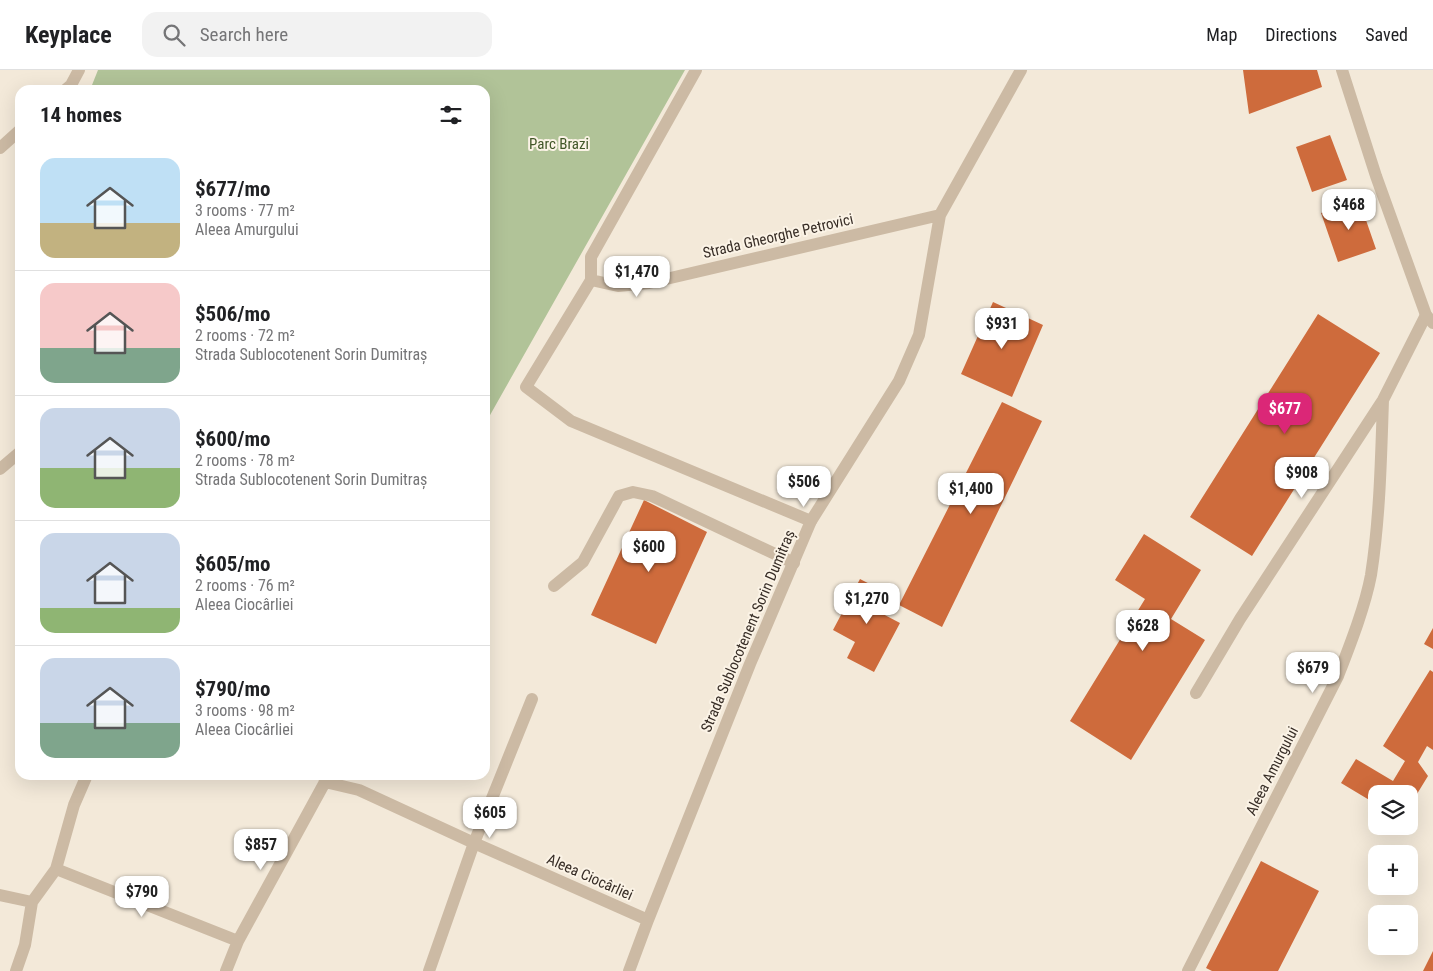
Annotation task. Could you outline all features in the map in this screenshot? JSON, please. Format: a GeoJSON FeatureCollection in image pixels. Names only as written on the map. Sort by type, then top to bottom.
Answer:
{"type":"FeatureCollection","features":[{"type":"Feature","properties":{"kind":"street"},"geometry":{"type":"LineString","coordinates":[[71,85],[79,70]]}},
{"type":"Feature","properties":{"kind":"street"},"geometry":{"type":"LineString","coordinates":[[696,70],[590,257],[591,280],[526,387],[571,421],[811,521]]}},
{"type":"Feature","properties":{"kind":"street","name":"Strada Sublocotenent Sorin Dumitraș"},"geometry":{"type":"LineString","coordinates":[[630,971],[648,920],[746,673],[811,521],[899,381],[919,335],[940,215],[1021,70]]}},
{"type":"Feature","properties":{"kind":"street"},"geometry":{"type":"LineString","coordinates":[[1342,70],[1376,176],[1429,319]]}},
{"type":"Feature","properties":{"kind":"street"},"geometry":{"type":"LineString","coordinates":[[0,148],[15,134]]}},
{"type":"Feature","properties":{"kind":"street","name":"Strada Gheorghe Petrovici"},"geometry":{"type":"LineString","coordinates":[[591,280],[618,286],[649,283],[940,215]]}},
{"type":"Feature","properties":{"kind":"street","name":"Aleea Amurgului"},"geometry":{"type":"LineString","coordinates":[[1196,692],[1240,619],[1382,400],[1429,319]]}},
{"type":"Feature","properties":{"kind":"street","name":"Aleea Amurgului"},"geometry":{"type":"LineString","coordinates":[[1188,971],[1338,676],[1354,634],[1371,577],[1378,521],[1382,400]]}},
{"type":"Feature","properties":{"kind":"street"},"geometry":{"type":"LineString","coordinates":[[0,469],[15,456]]}},
{"type":"Feature","properties":{"kind":"street"},"geometry":{"type":"LineString","coordinates":[[554,586],[583,562],[619,496],[633,492],[652,496],[794,563]]}},
{"type":"Feature","properties":{"kind":"street"},"geometry":{"type":"LineString","coordinates":[[430,971],[474,843],[532,699]]}},
{"type":"Feature","properties":{"kind":"street"},"geometry":{"type":"LineString","coordinates":[[16,971],[25,944],[32,902],[56,869],[74,805],[85,780]]}},
{"type":"Feature","properties":{"kind":"street","name":"Aleea Ciocârliei"},"geometry":{"type":"LineString","coordinates":[[226,971],[238,941],[324,780]]}},
{"type":"Feature","properties":{"kind":"street","name":"Aleea Ciocârliei"},"geometry":{"type":"LineString","coordinates":[[328,780],[359,790],[648,920]]}},
{"type":"Feature","properties":{"kind":"street"},"geometry":{"type":"LineString","coordinates":[[56,869],[238,941]]}},
{"type":"Feature","properties":{"kind":"street"},"geometry":{"type":"LineString","coordinates":[[0,894],[32,902]]}},
{"type":"Feature","properties":{"kind":"green space","name":"Parc Brazi"},"geometry":{"type":"Polygon","coordinates":[[[98,70],[685,70],[490,415],[490,85],[92,85],[98,70]]]}},
{"type":"Feature","properties":{"kind":"building"},"geometry":{"type":"Polygon","coordinates":[[[1243,70],[1317,70],[1322,87],[1249,114],[1243,70]]]}},
{"type":"Feature","properties":{"kind":"building"},"geometry":{"type":"Polygon","coordinates":[[[1330,135],[1347,180],[1312,192],[1296,147],[1330,135]]]}},
{"type":"Feature","properties":{"kind":"building"},"geometry":{"type":"Polygon","coordinates":[[[1359,200],[1376,249],[1338,262],[1321,213],[1359,200]]]}},
{"type":"Feature","properties":{"kind":"building"},"geometry":{"type":"Polygon","coordinates":[[[993,302],[1043,325],[1012,397],[961,374],[993,302]]]}},
{"type":"Feature","properties":{"kind":"building"},"geometry":{"type":"Polygon","coordinates":[[[1318,314],[1380,353],[1252,556],[1190,517],[1318,314]]]}},
{"type":"Feature","properties":{"kind":"building"},"geometry":{"type":"Polygon","coordinates":[[[1002,402],[1042,421],[942,627],[899,605],[1002,402]]]}},
{"type":"Feature","properties":{"kind":"building"},"geometry":{"type":"Polygon","coordinates":[[[644,500],[707,532],[656,644],[591,615],[644,500]]]}},
{"type":"Feature","properties":{"kind":"building"},"geometry":{"type":"Polygon","coordinates":[[[1144,534],[1201,570],[1171,619],[1205,640],[1131,760],[1070,721],[1145,599],[1115,580],[1144,534]]]}},
{"type":"Feature","properties":{"kind":"building"},"geometry":{"type":"Polygon","coordinates":[[[860,579],[889,594],[879,612],[900,623],[874,672],[847,658],[855,642],[833,630],[860,579]]]}},
{"type":"Feature","properties":{"kind":"building"},"geometry":{"type":"Polygon","coordinates":[[[1433,628],[1433,649],[1424,644],[1433,628]]]}},
{"type":"Feature","properties":{"kind":"building"},"geometry":{"type":"Polygon","coordinates":[[[1430,670],[1433,672],[1433,750],[1427,746],[1418,762],[1428,776],[1418,792],[1418,785],[1368,785],[1368,799],[1341,783],[1356,759],[1393,781],[1405,761],[1383,746],[1430,670]]]}},
{"type":"Feature","properties":{"kind":"building"},"geometry":{"type":"Polygon","coordinates":[[[1261,861],[1319,891],[1278,971],[1212,971],[1206,968],[1261,861]]]}},
{"type":"Feature","properties":{"kind":"building"},"geometry":{"type":"Polygon","coordinates":[[[1433,951],[1433,971],[1423,971],[1433,951]]]}}]}
